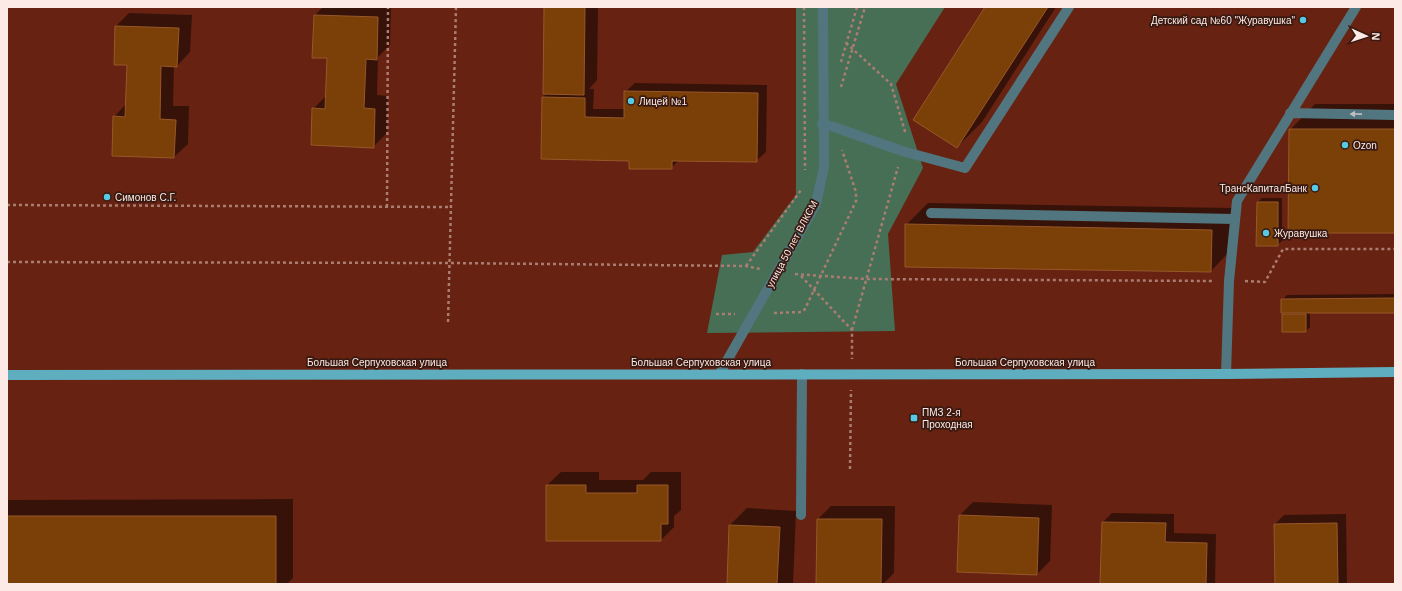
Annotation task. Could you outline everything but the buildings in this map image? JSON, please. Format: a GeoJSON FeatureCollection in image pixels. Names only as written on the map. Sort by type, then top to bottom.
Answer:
{"type":"FeatureCollection","features":[{"type":"Feature","properties":{"kind":"main road","name":"Большая Серпуховская улица"},"geometry":{"type":"LineString","coordinates":[[7,375],[720,373],[1226,374],[1395,372]]}},
{"type":"Feature","properties":{"kind":"street","name":"улица 50 лет ВЛКСМ"},"geometry":{"type":"LineString","coordinates":[[720,373],[816,204],[824,167],[822,124],[823,7]]}},
{"type":"Feature","properties":{"kind":"street"},"geometry":{"type":"LineString","coordinates":[[822,124],[902,151],[965,168],[1069,7]]}},
{"type":"Feature","properties":{"kind":"street"},"geometry":{"type":"LineString","coordinates":[[1226,374],[1229,281],[1237,201],[1356,7]]}},
{"type":"Feature","properties":{"kind":"street"},"geometry":{"type":"LineString","coordinates":[[1290,113],[1395,115]]}},
{"type":"Feature","properties":{"kind":"street"},"geometry":{"type":"LineString","coordinates":[[931,214],[1235,219]]}},
{"type":"Feature","properties":{"kind":"street"},"geometry":{"type":"LineString","coordinates":[[801,515],[802,374]]}},
{"type":"Feature","properties":{"kind":"path"},"geometry":{"type":"LineString","coordinates":[[387,207],[388,7]]}},
{"type":"Feature","properties":{"kind":"path"},"geometry":{"type":"LineString","coordinates":[[448,322],[456,7]]}},
{"type":"Feature","properties":{"kind":"path"},"geometry":{"type":"LineString","coordinates":[[804,7],[805,178]]}},
{"type":"Feature","properties":{"kind":"path"},"geometry":{"type":"LineString","coordinates":[[852,330],[906,136],[891,84],[846,43],[857,7]]}},
{"type":"Feature","properties":{"kind":"path"},"geometry":{"type":"LineString","coordinates":[[746,266],[805,186]]}},
{"type":"Feature","properties":{"kind":"path"},"geometry":{"type":"LineString","coordinates":[[7,205],[451,207]]}},
{"type":"Feature","properties":{"kind":"path"},"geometry":{"type":"LineString","coordinates":[[7,262],[449,262],[746,266],[801,275],[866,278],[1265,282],[1283,249],[1395,249]]}},
{"type":"Feature","properties":{"kind":"green space"},"geometry":{"type":"Polygon","coordinates":[[[796,7],[945,7],[896,84],[923,168],[888,234],[895,331],[707,333],[722,255],[753,252],[796,195],[796,7]]]}},
{"type":"Feature","properties":{"kind":"place","name":"Детский сад №60 \"Журавушка\""},"geometry":{"type":"Point","coordinates":[1303,20]}},
{"type":"Feature","properties":{"kind":"place","name":"Лицей №1"},"geometry":{"type":"Point","coordinates":[631,101]}},
{"type":"Feature","properties":{"kind":"place","name":"Ozon"},"geometry":{"type":"Point","coordinates":[1345,145]}},
{"type":"Feature","properties":{"kind":"place","name":"ТрансКапиталБанк"},"geometry":{"type":"Point","coordinates":[1315,188]}},
{"type":"Feature","properties":{"kind":"place","name":"Симонов С.Г."},"geometry":{"type":"Point","coordinates":[107,197]}},
{"type":"Feature","properties":{"kind":"place","name":"Журавушка"},"geometry":{"type":"Point","coordinates":[1266,233]}},
{"type":"Feature","properties":{"kind":"place","name":"ПМЗ 2-я Проходная"},"geometry":{"type":"Point","coordinates":[914,418]}}]}
